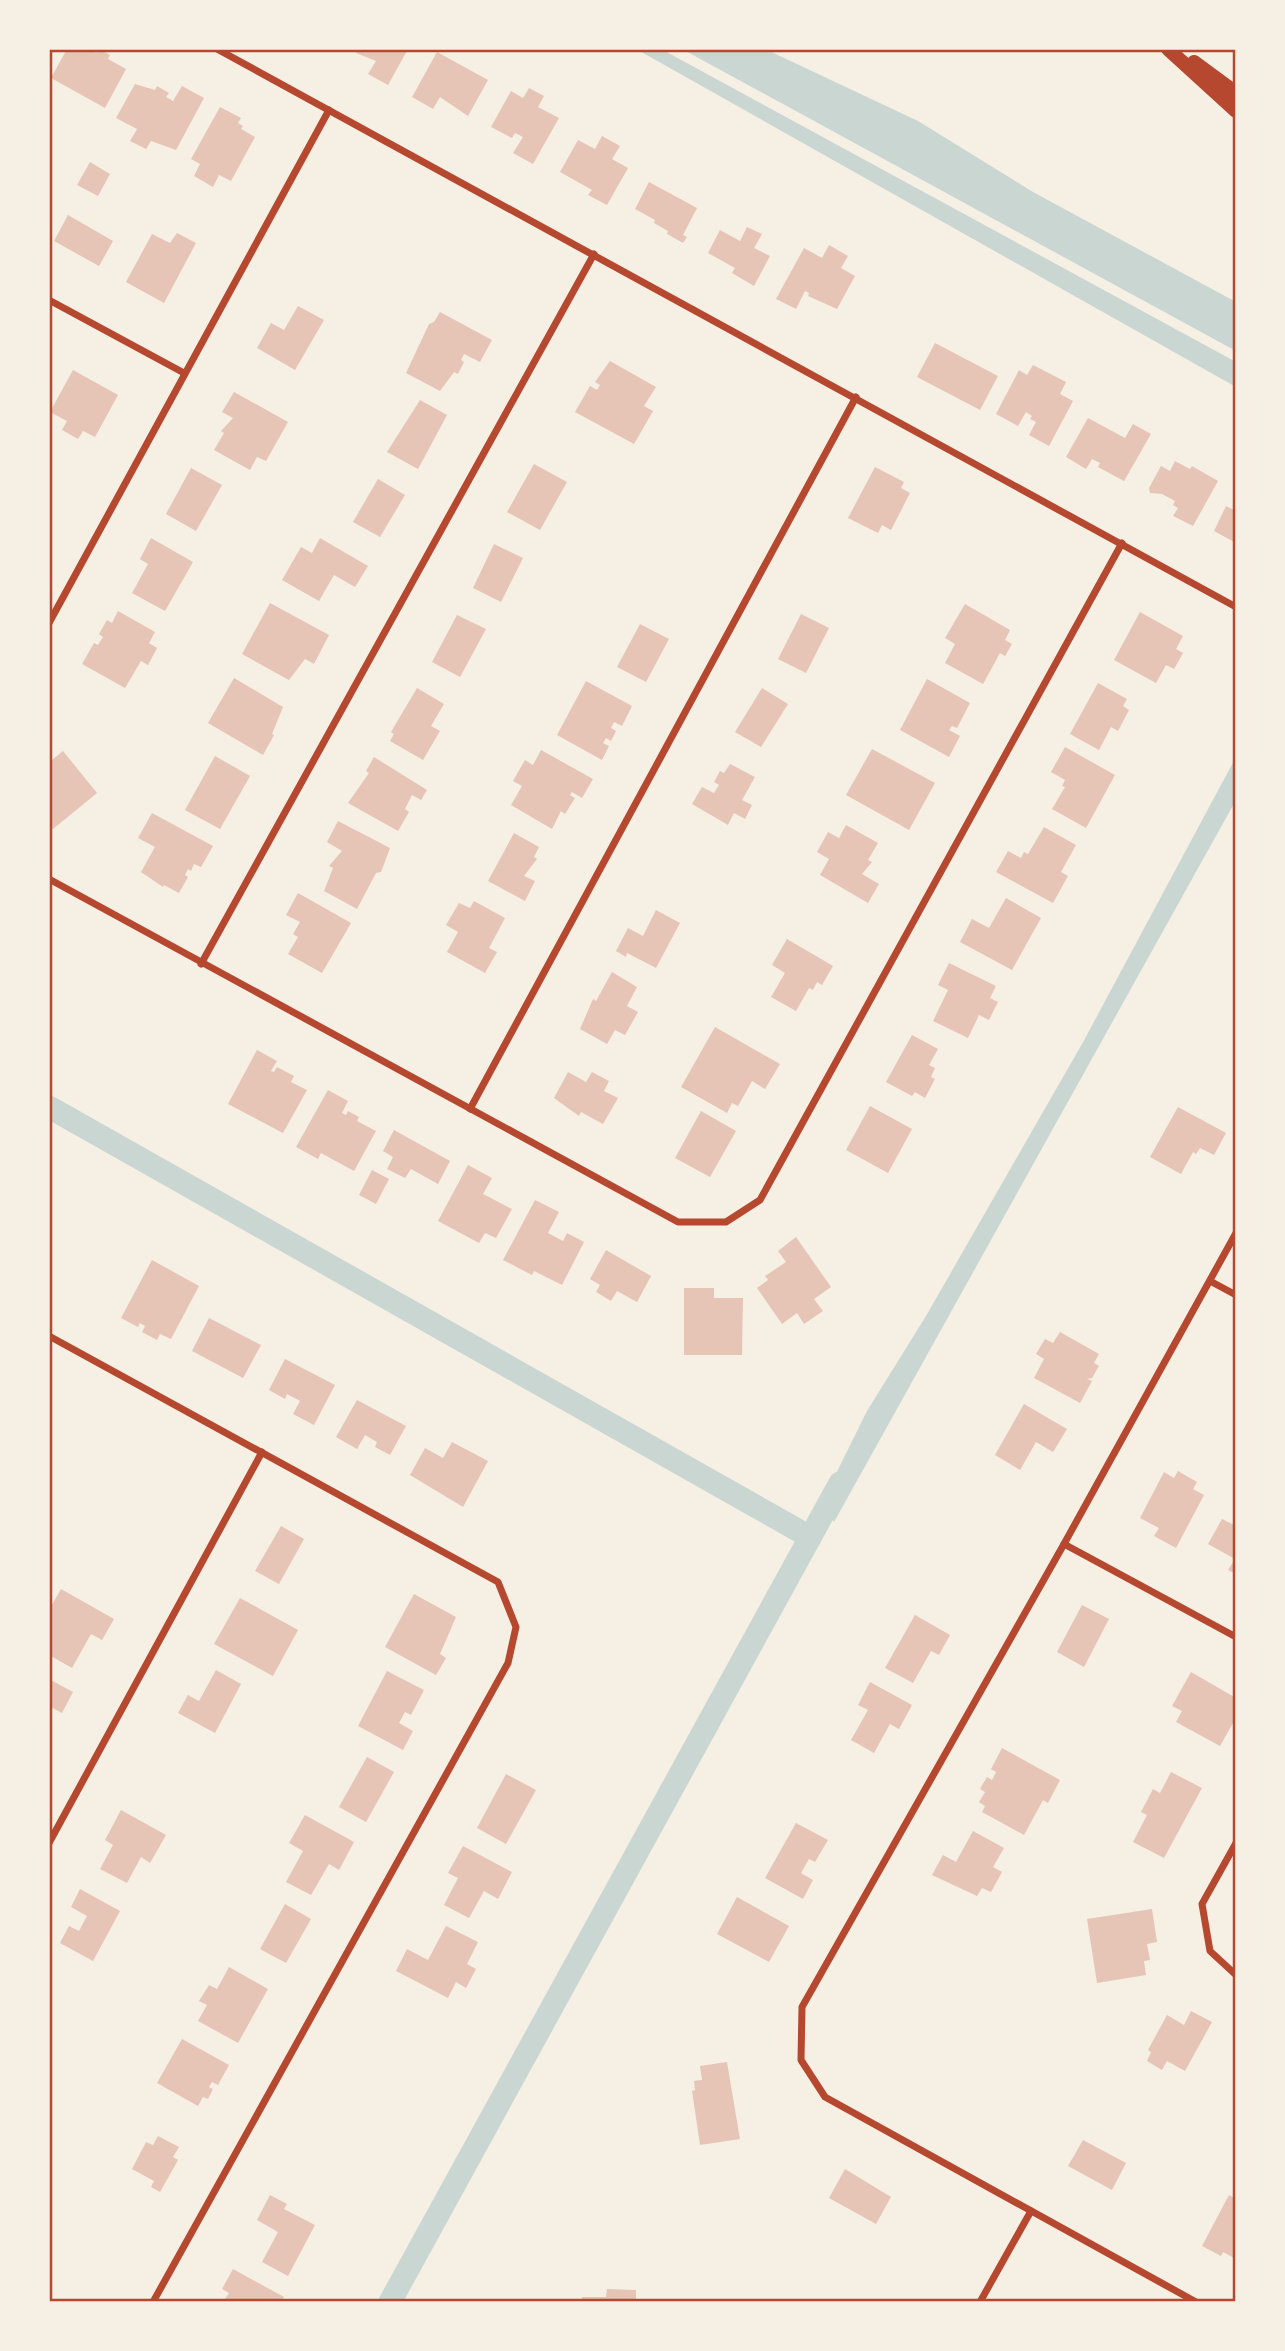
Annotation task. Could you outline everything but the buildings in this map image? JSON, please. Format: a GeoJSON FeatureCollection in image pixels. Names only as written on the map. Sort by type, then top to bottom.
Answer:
{"type":"FeatureCollection","features":[{"type":"Feature","properties":{"kind":"main road"},"geometry":{"type":"LineString","coordinates":[[1168,49],[1236,111]]}},
{"type":"Feature","properties":{"kind":"main road"},"geometry":{"type":"LineString","coordinates":[[1176,49],[1236,93]]}},
{"type":"Feature","properties":{"kind":"street"},"geometry":{"type":"LineString","coordinates":[[217,49],[1236,607]]}},
{"type":"Feature","properties":{"kind":"street"},"geometry":{"type":"LineString","coordinates":[[49,623],[329,110]]}},
{"type":"Feature","properties":{"kind":"street"},"geometry":{"type":"LineString","coordinates":[[201,964],[594,254]]}},
{"type":"Feature","properties":{"kind":"street"},"geometry":{"type":"LineString","coordinates":[[49,300],[184,373]]}},
{"type":"Feature","properties":{"kind":"street"},"geometry":{"type":"LineString","coordinates":[[470,1109],[856,397]]}},
{"type":"Feature","properties":{"kind":"street"},"geometry":{"type":"LineString","coordinates":[[49,879],[678,1222],[726,1222],[760,1200],[1122,543]]}},
{"type":"Feature","properties":{"kind":"street"},"geometry":{"type":"LineString","coordinates":[[1196,2302],[825,2097],[801,2060],[802,2007],[1064,1545],[1236,1233]]}},
{"type":"Feature","properties":{"kind":"street"},"geometry":{"type":"LineString","coordinates":[[1210,1281],[1236,1296]]}},
{"type":"Feature","properties":{"kind":"street"},"geometry":{"type":"LineString","coordinates":[[49,1336],[498,1582],[516,1627],[508,1663],[153,2302]]}},
{"type":"Feature","properties":{"kind":"street"},"geometry":{"type":"LineString","coordinates":[[49,1843],[262,1451]]}},
{"type":"Feature","properties":{"kind":"street"},"geometry":{"type":"LineString","coordinates":[[1064,1545],[1236,1637]]}},
{"type":"Feature","properties":{"kind":"street"},"geometry":{"type":"LineString","coordinates":[[1236,1843],[1202,1904],[1210,1951],[1236,1975]]}},
{"type":"Feature","properties":{"kind":"street"},"geometry":{"type":"LineString","coordinates":[[981,2302],[1031,2211]]}},
{"type":"Feature","properties":{"kind":"shaded area"},"geometry":{"type":"Polygon","coordinates":[[[636,49],[661,49],[1236,362],[1236,387],[636,49]]]}},
{"type":"Feature","properties":{"kind":"shaded area"},"geometry":{"type":"Polygon","coordinates":[[[682,49],[765,49],[918,121],[1033,192],[1236,302],[1236,351],[682,49]]]}},
{"type":"Feature","properties":{"kind":"shaded area"},"geometry":{"type":"Polygon","coordinates":[[[1236,757],[1236,800],[834,1522],[821,1504],[867,1411],[926,1316],[1082,1044],[1236,757]]]}},
{"type":"Feature","properties":{"kind":"waterway"},"geometry":{"type":"LineString","coordinates":[[49,1107],[810,1537]]}},
{"type":"Feature","properties":{"kind":"waterway"},"geometry":{"type":"LineString","coordinates":[[390,2302],[840,1483]]}}]}
